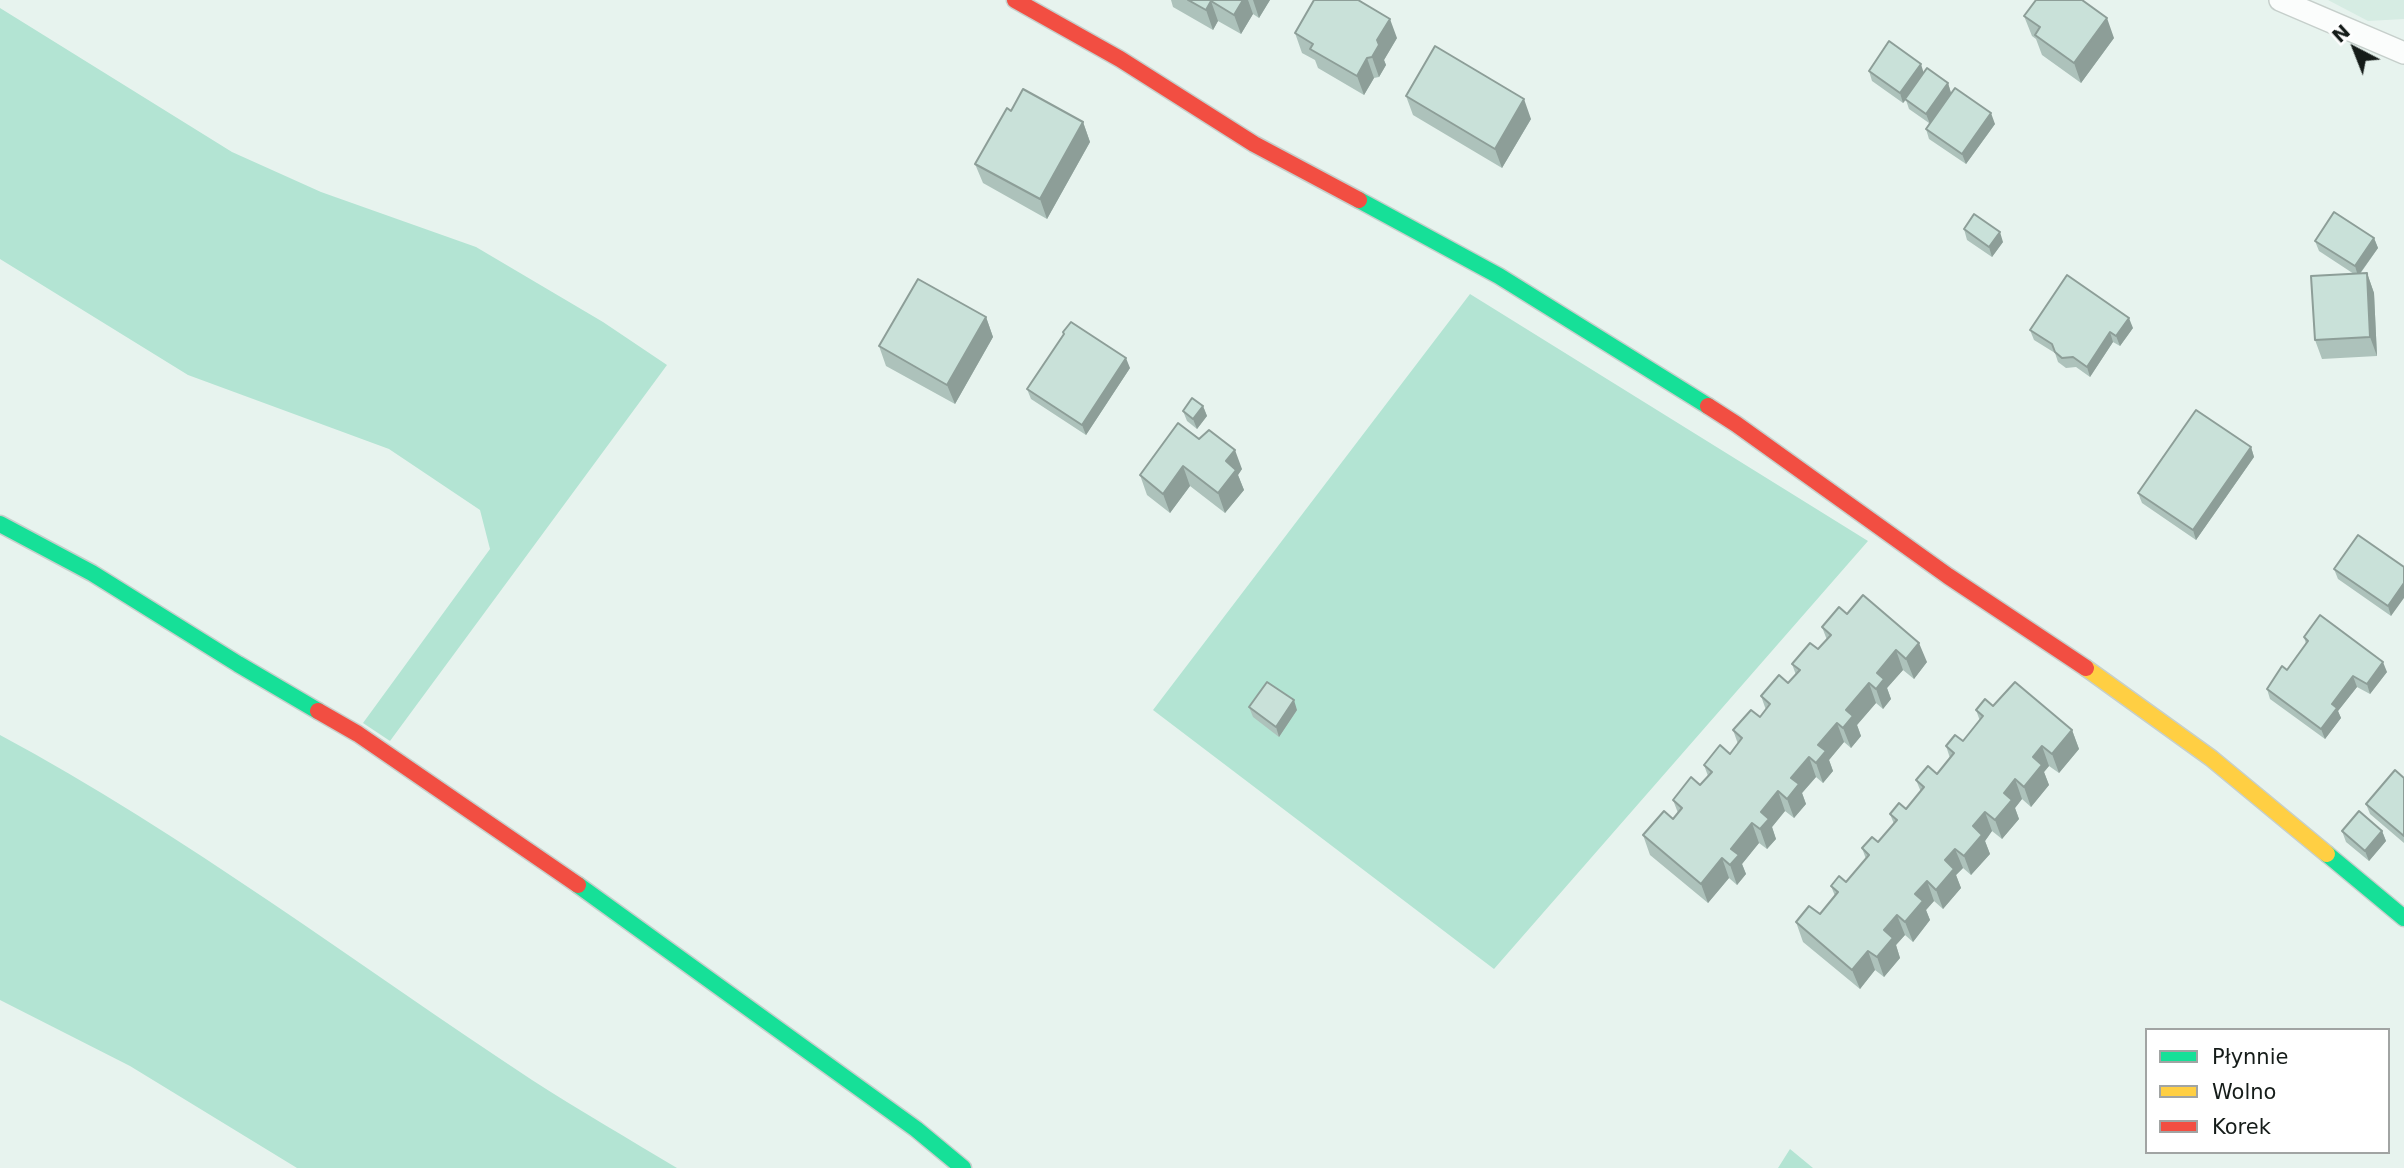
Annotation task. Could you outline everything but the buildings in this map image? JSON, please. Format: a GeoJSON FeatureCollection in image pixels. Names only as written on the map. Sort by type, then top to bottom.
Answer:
{"type":"FeatureCollection","features":[{"type":"Feature","properties":{"kind":"street"},"geometry":{"type":"LineString","coordinates":[[1015,0],[1120,59],[1254,144],[1499,276],[1736,424],[1948,576],[2091,671],[2211,758],[2404,918]]}},
{"type":"Feature","properties":{"kind":"street"},"geometry":{"type":"LineString","coordinates":[[0,524],[92,573],[237,664],[358,734],[533,853],[755,1011],[916,1129],[963,1168]]}},
{"type":"Feature","properties":{"kind":"lane"},"geometry":{"type":"LineString","coordinates":[[2280,0],[2404,52]]}},
{"type":"Feature","properties":{"kind":"shaded area"},"geometry":{"type":"Polygon","coordinates":[[[2328,0],[2404,0],[2404,19],[2368,21],[2328,0]]]}},
{"type":"Feature","properties":{"kind":"green space"},"geometry":{"type":"Polygon","coordinates":[[[0,8],[232,152],[321,192],[476,247],[603,322],[667,365],[390,741],[363,723],[490,549],[480,510],[389,449],[188,375],[0,259],[0,8]]]}},
{"type":"Feature","properties":{"kind":"green space"},"geometry":{"type":"Polygon","coordinates":[[[1470,294],[1868,541],[1494,969],[1153,710],[1470,294]]]}},
{"type":"Feature","properties":{"kind":"green space"},"geometry":{"type":"Polygon","coordinates":[[[0,735],[137,815],[532,1080],[677,1168],[297,1168],[130,1066],[0,1000],[0,735]]]}},
{"type":"Feature","properties":{"kind":"green space"},"geometry":{"type":"Polygon","coordinates":[[[1790,1149],[1813,1168],[1778,1168],[1790,1149]]]}},
{"type":"Feature","properties":{"kind":"traffic: fast"},"geometry":{"type":"LineString","coordinates":[[1359,200],[1499,276],[1708,406]]}},
{"type":"Feature","properties":{"kind":"traffic: fast"},"geometry":{"type":"LineString","coordinates":[[0,524],[92,573],[318,711]]}},
{"type":"Feature","properties":{"kind":"traffic: fast"},"geometry":{"type":"LineString","coordinates":[[2327,854],[2404,918]]}},
{"type":"Feature","properties":{"kind":"traffic: fast"},"geometry":{"type":"LineString","coordinates":[[578,885],[916,1129],[963,1168]]}},
{"type":"Feature","properties":{"kind":"traffic: slow"},"geometry":{"type":"LineString","coordinates":[[2086,668],[2211,758],[2327,854]]}},
{"type":"Feature","properties":{"kind":"traffic: jam"},"geometry":{"type":"LineString","coordinates":[[1015,0],[1120,59],[1254,144],[1359,200]]}},
{"type":"Feature","properties":{"kind":"traffic: jam"},"geometry":{"type":"LineString","coordinates":[[1708,406],[1948,576],[2086,668]]}},
{"type":"Feature","properties":{"kind":"traffic: jam"},"geometry":{"type":"LineString","coordinates":[[318,711],[358,734],[578,885]]}}]}
